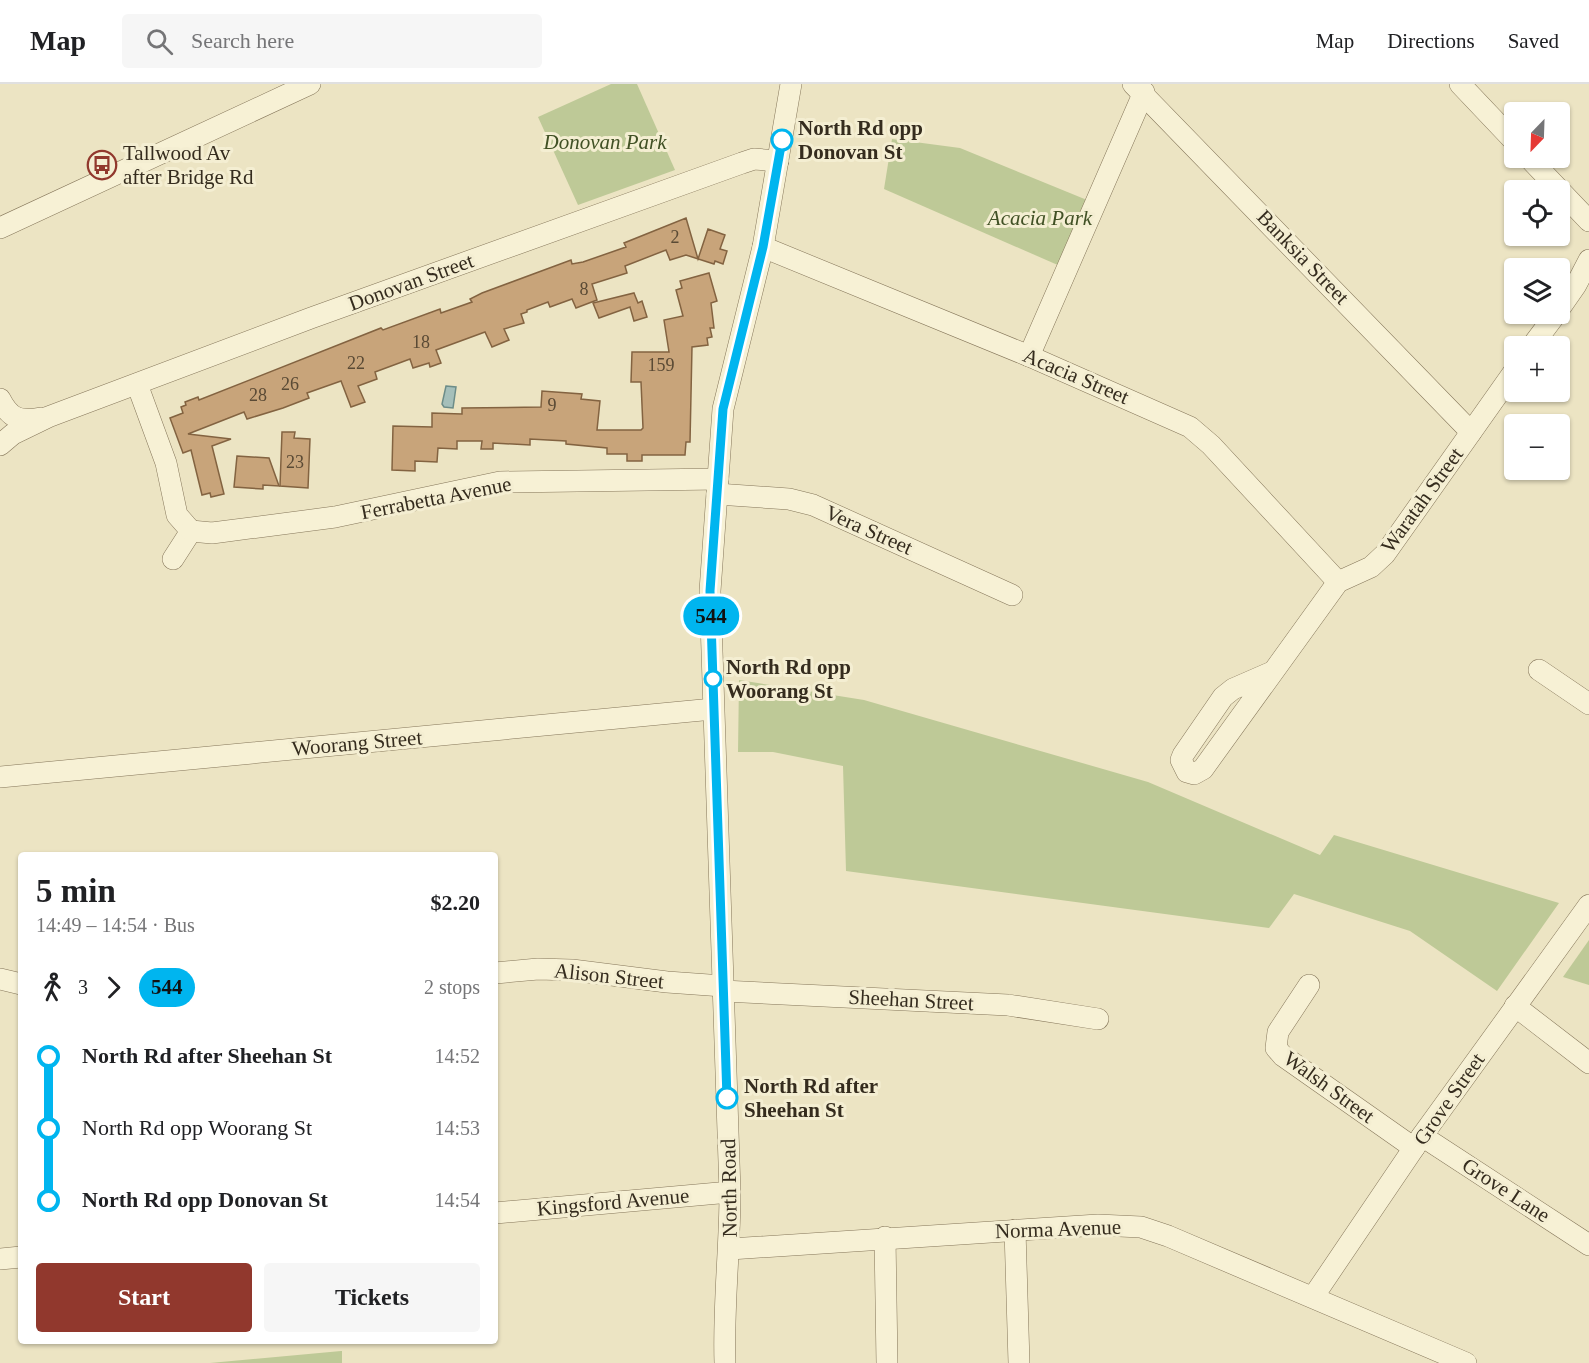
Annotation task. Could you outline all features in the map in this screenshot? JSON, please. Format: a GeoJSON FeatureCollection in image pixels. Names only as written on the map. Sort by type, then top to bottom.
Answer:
{"type":"FeatureCollection","features":[{"type":"Feature","properties":{"kind":"street"},"geometry":{"type":"LineString","coordinates":[[0,228],[310,84]]}},
{"type":"Feature","properties":{"kind":"street","name":"North Road"},"geometry":{"type":"LineString","coordinates":[[725,1363],[724,1317],[730,1249],[730,1192],[710,591],[723,409],[763,247],[791,84]]}},
{"type":"Feature","properties":{"kind":"street"},"geometry":{"type":"LineString","coordinates":[[1460,84],[1504,130]]}},
{"type":"Feature","properties":{"kind":"street"},"geometry":{"type":"LineString","coordinates":[[1029,356],[1138,88]]}},
{"type":"Feature","properties":{"kind":"street","name":"Banksia Street"},"geometry":{"type":"LineString","coordinates":[[1138,88],[1471,432]]}},
{"type":"Feature","properties":{"kind":"street","name":"Donovan Street"},"geometry":{"type":"LineString","coordinates":[[0,445],[40,421],[322,314],[742,163],[754,159],[778,161]]}},
{"type":"Feature","properties":{"kind":"street"},"geometry":{"type":"LineString","coordinates":[[1539,168],[1589,221]]}},
{"type":"Feature","properties":{"kind":"street","name":"Acacia Street"},"geometry":{"type":"LineString","coordinates":[[763,247],[1029,356],[1190,427],[1211,445],[1338,582]]}},
{"type":"Feature","properties":{"kind":"street"},"geometry":{"type":"LineString","coordinates":[[1570,294],[1589,260]]}},
{"type":"Feature","properties":{"kind":"street"},"geometry":{"type":"LineString","coordinates":[[137,384],[166,463],[177,515],[191,531],[173,560]]}},
{"type":"Feature","properties":{"kind":"street","name":"Waratah Street"},"geometry":{"type":"LineString","coordinates":[[1272,672],[1233,689],[1223,697],[1183,755],[1181,760],[1187,772],[1194,774],[1203,770],[1338,582],[1371,567],[1385,554],[1504,386]]}},
{"type":"Feature","properties":{"kind":"street","name":"Donovan Street"},"geometry":{"type":"LineString","coordinates":[[3,413],[24,421],[40,421]]}},
{"type":"Feature","properties":{"kind":"street","name":"Ferrabetta Avenue"},"geometry":{"type":"LineString","coordinates":[[191,531],[205,534],[335,517],[500,482],[718,487]]}},
{"type":"Feature","properties":{"kind":"street","name":"Vera Street"},"geometry":{"type":"LineString","coordinates":[[718,487],[813,505],[1012,595]]}},
{"type":"Feature","properties":{"kind":"street"},"geometry":{"type":"LineString","coordinates":[[1539,670],[1589,704]]}},
{"type":"Feature","properties":{"kind":"street","name":"Woorang Street"},"geometry":{"type":"LineString","coordinates":[[0,777],[714,710]]}},
{"type":"Feature","properties":{"kind":"street","name":"Grove Street"},"geometry":{"type":"LineString","coordinates":[[1312,1297],[1418,1142],[1589,905]]}},
{"type":"Feature","properties":{"kind":"street","name":"Alison Street"},"geometry":{"type":"LineString","coordinates":[[498,973],[572,969],[723,988]]}},
{"type":"Feature","properties":{"kind":"street"},"geometry":{"type":"LineString","coordinates":[[0,980],[18,983]]}},
{"type":"Feature","properties":{"kind":"street","name":"Walsh Street"},"geometry":{"type":"LineString","coordinates":[[1309,985],[1278,1032],[1276,1048],[1283,1056],[1418,1142]]}},
{"type":"Feature","properties":{"kind":"street","name":"Sheehan Street"},"geometry":{"type":"LineString","coordinates":[[723,988],[1008,1005],[1098,1019]]}},
{"type":"Feature","properties":{"kind":"street"},"geometry":{"type":"LineString","coordinates":[[1515,1006],[1589,1063]]}},
{"type":"Feature","properties":{"kind":"street","name":"Grove Lane"},"geometry":{"type":"LineString","coordinates":[[1418,1142],[1589,1245]]}},
{"type":"Feature","properties":{"kind":"street","name":"Kingsford Avenue"},"geometry":{"type":"LineString","coordinates":[[498,1213],[730,1192]]}},
{"type":"Feature","properties":{"kind":"street","name":"Norma Avenue"},"geometry":{"type":"LineString","coordinates":[[730,1249],[885,1237],[1098,1225],[1141,1227],[1466,1363]]}},
{"type":"Feature","properties":{"kind":"street"},"geometry":{"type":"LineString","coordinates":[[1015,1230],[1019,1363]]}},
{"type":"Feature","properties":{"kind":"street"},"geometry":{"type":"LineString","coordinates":[[885,1237],[887,1363]]}},
{"type":"Feature","properties":{"kind":"street"},"geometry":{"type":"LineString","coordinates":[[0,1259],[18,1257]]}},
{"type":"Feature","properties":{"kind":"green space","name":"Donovan Park"},"geometry":{"type":"Polygon","coordinates":[[[611,84],[637,84],[675,170],[578,205],[538,117],[611,84]]]}},
{"type":"Feature","properties":{"kind":"green space","name":"Acacia Park"},"geometry":{"type":"Polygon","coordinates":[[[892,139],[960,148],[1087,200],[1060,266],[884,189],[892,139]]]}},
{"type":"Feature","properties":{"kind":"green space"},"geometry":{"type":"Polygon","coordinates":[[[739,680],[864,700],[1148,782],[1320,855],[1334,835],[1559,903],[1497,991],[1410,931],[1294,894],[1269,928],[846,871],[843,766],[773,752],[738,752],[739,680]]]}},
{"type":"Feature","properties":{"kind":"green space"},"geometry":{"type":"Polygon","coordinates":[[[1589,940],[1589,985],[1563,977],[1589,940]]]}},
{"type":"Feature","properties":{"kind":"green space"},"geometry":{"type":"Polygon","coordinates":[[[341,1351],[342,1363],[210,1363],[341,1351]]]}},
{"type":"Feature","properties":{"kind":"water"},"geometry":{"type":"Polygon","coordinates":[[[446,386],[456,387],[453,408],[444,407],[442,404],[446,386]]]}},
{"type":"Feature","properties":{"kind":"building"},"geometry":{"type":"Polygon","coordinates":[[[686,218],[698,259],[686,255],[670,260],[666,250],[625,266],[627,273],[592,284],[597,300],[576,308],[572,299],[550,307],[548,302],[527,310],[521,314],[524,323],[504,329],[509,340],[492,347],[485,332],[436,350],[441,363],[430,367],[429,363],[413,368],[410,359],[375,372],[377,379],[358,386],[365,402],[351,407],[341,381],[307,393],[309,398],[283,408],[247,419],[244,412],[188,434],[231,439],[212,446],[224,494],[211,497],[210,493],[202,495],[191,450],[183,453],[170,418],[183,413],[181,407],[186,405],[185,402],[198,397],[199,400],[381,328],[383,330],[440,309],[441,313],[472,302],[470,299],[482,293],[571,260],[572,264],[583,262],[626,247],[624,243],[686,218]]]}},
{"type":"Feature","properties":{"kind":"building"},"geometry":{"type":"Polygon","coordinates":[[[708,229],[725,235],[720,249],[727,251],[723,264],[698,259],[708,229]]]}},
{"type":"Feature","properties":{"kind":"building"},"geometry":{"type":"Polygon","coordinates":[[[709,273],[717,301],[711,303],[714,328],[710,328],[712,337],[707,338],[708,345],[692,347],[690,442],[686,442],[685,455],[642,455],[642,461],[627,461],[627,454],[607,454],[607,448],[566,444],[566,441],[530,439],[530,445],[493,443],[493,449],[481,449],[482,441],[457,441],[457,449],[438,448],[437,462],[415,461],[415,471],[392,470],[393,426],[432,427],[432,413],[462,414],[462,408],[541,407],[542,391],[582,394],[581,399],[600,401],[597,430],[641,430],[643,428],[641,382],[631,382],[632,352],[669,352],[664,320],[683,316],[676,290],[682,288],[680,281],[709,273]]]}},
{"type":"Feature","properties":{"kind":"building"},"geometry":{"type":"Polygon","coordinates":[[[634,293],[638,303],[642,301],[647,317],[634,321],[630,307],[599,318],[593,303],[634,293]]]}},
{"type":"Feature","properties":{"kind":"building"},"geometry":{"type":"Polygon","coordinates":[[[282,432],[295,432],[294,438],[310,439],[308,488],[280,486],[282,432]]]}},
{"type":"Feature","properties":{"kind":"building"},"geometry":{"type":"Polygon","coordinates":[[[237,456],[269,458],[279,486],[263,485],[263,489],[234,487],[237,456]]]}},
{"type":"Feature","properties":{"kind":"bus line","name":"544"},"geometry":{"type":"LineString","coordinates":[[727,1098],[710,591],[723,409],[763,247],[782,140]]}},
{"type":"Feature","properties":{"kind":"place","name":"North Rd opp Donovan St"},"geometry":{"type":"Point","coordinates":[782,140]}},
{"type":"Feature","properties":{"kind":"place","name":"Tallwood Av after Bridge Rd"},"geometry":{"type":"Point","coordinates":[102,165]}},
{"type":"Feature","properties":{"kind":"place","name":"North Rd opp Woorang St"},"geometry":{"type":"Point","coordinates":[713,679]}},
{"type":"Feature","properties":{"kind":"place","name":"North Rd after Sheehan St"},"geometry":{"type":"Point","coordinates":[727,1098]}}]}
